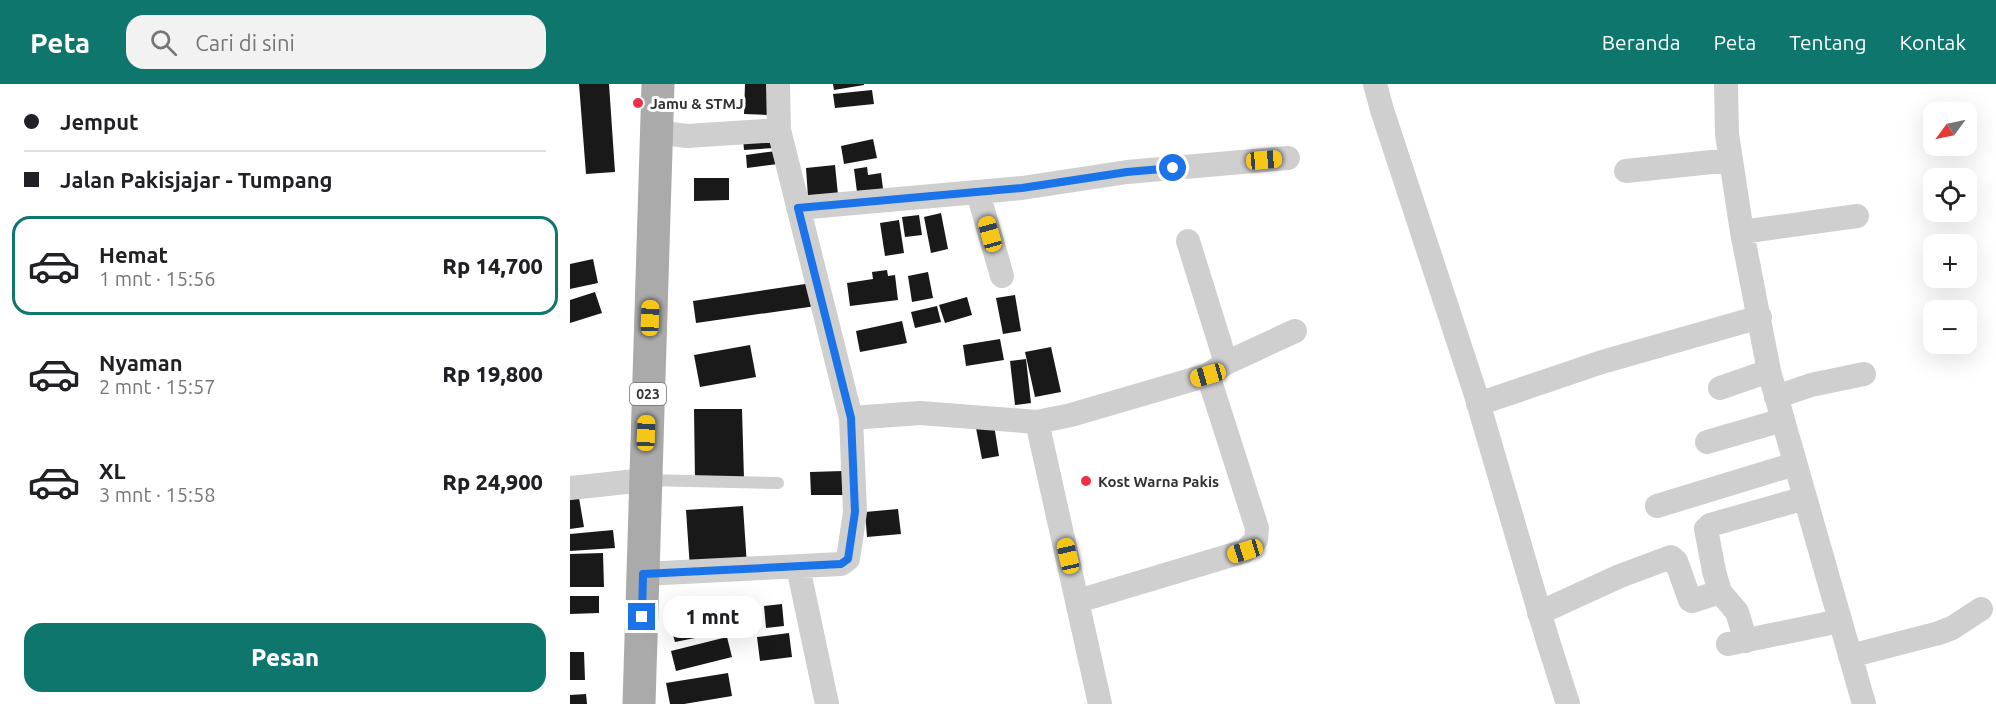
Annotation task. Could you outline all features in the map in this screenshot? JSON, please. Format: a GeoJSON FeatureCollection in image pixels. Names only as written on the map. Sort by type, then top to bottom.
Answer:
{"type":"FeatureCollection","features":[{"type":"Feature","properties":{"kind":"main road","name":"023"},"geometry":{"type":"LineString","coordinates":[[639,704],[658,84]]}},
{"type":"Feature","properties":{"kind":"street"},"geometry":{"type":"LineString","coordinates":[[643,574],[841,564],[848,559],[855,512],[851,418],[779,130],[778,84]]}},
{"type":"Feature","properties":{"kind":"street"},"geometry":{"type":"LineString","coordinates":[[1375,84],[1478,404],[1568,704]]}},
{"type":"Feature","properties":{"kind":"street"},"geometry":{"type":"LineString","coordinates":[[1726,84],[1727,134],[1742,232],[1769,371],[1864,704]]}},
{"type":"Feature","properties":{"kind":"street"},"geometry":{"type":"LineString","coordinates":[[656,132],[687,136],[779,130]]}},
{"type":"Feature","properties":{"kind":"street"},"geometry":{"type":"LineString","coordinates":[[798,208],[978,193],[1127,172],[1287,158]]}},
{"type":"Feature","properties":{"kind":"street"},"geometry":{"type":"LineString","coordinates":[[1626,171],[1731,160]]}},
{"type":"Feature","properties":{"kind":"street"},"geometry":{"type":"LineString","coordinates":[[978,193],[1002,276]]}},
{"type":"Feature","properties":{"kind":"street"},"geometry":{"type":"LineString","coordinates":[[1742,232],[1857,216]]}},
{"type":"Feature","properties":{"kind":"street"},"geometry":{"type":"LineString","coordinates":[[1078,601],[1245,551],[1256,540],[1257,528],[1188,241]]}},
{"type":"Feature","properties":{"kind":"street"},"geometry":{"type":"LineString","coordinates":[[1478,404],[1602,362],[1760,317]]}},
{"type":"Feature","properties":{"kind":"street"},"geometry":{"type":"LineString","coordinates":[[851,418],[920,413],[1037,422],[1071,415],[1217,369],[1295,331]]}},
{"type":"Feature","properties":{"kind":"street"},"geometry":{"type":"LineString","coordinates":[[1720,388],[1769,371]]}},
{"type":"Feature","properties":{"kind":"street"},"geometry":{"type":"LineString","coordinates":[[1707,442],[1779,408],[1811,386],[1864,374]]}},
{"type":"Feature","properties":{"kind":"street"},"geometry":{"type":"LineString","coordinates":[[1037,422],[1100,704]]}},
{"type":"Feature","properties":{"kind":"street"},"geometry":{"type":"LineString","coordinates":[[1657,506],[1796,464]]}},
{"type":"Feature","properties":{"kind":"street"},"geometry":{"type":"LineString","coordinates":[[570,488],[645,480]]}},
{"type":"Feature","properties":{"kind":"street"},"geometry":{"type":"LineString","coordinates":[[1805,498],[1707,527],[1706,536],[1720,592],[1737,612],[1737,643],[1840,621]]}},
{"type":"Feature","properties":{"kind":"street"},"geometry":{"type":"LineString","coordinates":[[1539,613],[1620,576],[1671,557],[1676,561],[1690,600],[1720,592]]}},
{"type":"Feature","properties":{"kind":"street"},"geometry":{"type":"LineString","coordinates":[[798,567],[827,704]]}},
{"type":"Feature","properties":{"kind":"street"},"geometry":{"type":"LineString","coordinates":[[1850,656],[1939,633],[1952,628],[1982,609]]}},
{"type":"Feature","properties":{"kind":"lane"},"geometry":{"type":"LineString","coordinates":[[645,480],[778,483]]}},
{"type":"Feature","properties":{"kind":"building"},"geometry":{"type":"Polygon","coordinates":[[[579,84],[609,84],[615,172],[586,174],[579,84]]]}},
{"type":"Feature","properties":{"kind":"building"},"geometry":{"type":"Polygon","coordinates":[[[745,84],[769,84],[768,115],[744,114],[745,84]]]}},
{"type":"Feature","properties":{"kind":"building"},"geometry":{"type":"Polygon","coordinates":[[[833,84],[864,84],[864,85],[834,90],[833,84]]]}},
{"type":"Feature","properties":{"kind":"building"},"geometry":{"type":"Polygon","coordinates":[[[872,90],[874,104],[835,108],[833,94],[872,90]]]}},
{"type":"Feature","properties":{"kind":"building"},"geometry":{"type":"Polygon","coordinates":[[[773,136],[774,148],[744,150],[743,139],[773,136]]]}},
{"type":"Feature","properties":{"kind":"building"},"geometry":{"type":"Polygon","coordinates":[[[873,139],[877,158],[844,164],[841,146],[873,139]]]}},
{"type":"Feature","properties":{"kind":"building"},"geometry":{"type":"Polygon","coordinates":[[[776,151],[778,164],[747,168],[746,155],[776,151]]]}},
{"type":"Feature","properties":{"kind":"building"},"geometry":{"type":"Polygon","coordinates":[[[835,165],[838,195],[808,197],[806,168],[835,165]]]}},
{"type":"Feature","properties":{"kind":"building"},"geometry":{"type":"Polygon","coordinates":[[[867,167],[868,175],[881,173],[883,189],[857,192],[854,169],[867,167]]]}},
{"type":"Feature","properties":{"kind":"building"},"geometry":{"type":"Polygon","coordinates":[[[694,178],[729,178],[729,200],[694,201],[694,178]]]}},
{"type":"Feature","properties":{"kind":"building"},"geometry":{"type":"Polygon","coordinates":[[[941,213],[948,249],[931,253],[924,217],[941,213]]]}},
{"type":"Feature","properties":{"kind":"building"},"geometry":{"type":"Polygon","coordinates":[[[919,215],[922,235],[905,237],[902,217],[919,215]]]}},
{"type":"Feature","properties":{"kind":"building"},"geometry":{"type":"Polygon","coordinates":[[[899,220],[904,253],[885,256],[880,223],[899,220]]]}},
{"type":"Feature","properties":{"kind":"building"},"geometry":{"type":"Polygon","coordinates":[[[593,259],[598,283],[570,289],[570,264],[593,259]]]}},
{"type":"Feature","properties":{"kind":"building"},"geometry":{"type":"Polygon","coordinates":[[[887,270],[888,276],[895,275],[898,300],[850,306],[847,283],[873,279],[872,272],[887,270]]]}},
{"type":"Feature","properties":{"kind":"building"},"geometry":{"type":"Polygon","coordinates":[[[928,272],[933,298],[912,302],[908,276],[928,272]]]}},
{"type":"Feature","properties":{"kind":"building"},"geometry":{"type":"Polygon","coordinates":[[[812,283],[816,306],[696,323],[693,301],[812,283]]]}},
{"type":"Feature","properties":{"kind":"building"},"geometry":{"type":"Polygon","coordinates":[[[595,292],[602,313],[570,323],[570,300],[595,292]]]}},
{"type":"Feature","properties":{"kind":"building"},"geometry":{"type":"Polygon","coordinates":[[[1015,295],[1021,331],[1003,334],[996,298],[1015,295]]]}},
{"type":"Feature","properties":{"kind":"building"},"geometry":{"type":"Polygon","coordinates":[[[967,297],[972,315],[945,323],[939,305],[967,297]]]}},
{"type":"Feature","properties":{"kind":"building"},"geometry":{"type":"Polygon","coordinates":[[[937,306],[941,322],[915,328],[911,312],[937,306]]]}},
{"type":"Feature","properties":{"kind":"building"},"geometry":{"type":"Polygon","coordinates":[[[902,321],[907,343],[860,352],[856,331],[902,321]]]}},
{"type":"Feature","properties":{"kind":"building"},"geometry":{"type":"Polygon","coordinates":[[[1000,339],[1004,360],[966,366],[963,345],[1000,339]]]}},
{"type":"Feature","properties":{"kind":"building"},"geometry":{"type":"Polygon","coordinates":[[[750,345],[756,377],[700,387],[694,355],[750,345]]]}},
{"type":"Feature","properties":{"kind":"building"},"geometry":{"type":"Polygon","coordinates":[[[1051,347],[1061,392],[1035,397],[1025,352],[1051,347]]]}},
{"type":"Feature","properties":{"kind":"building"},"geometry":{"type":"Polygon","coordinates":[[[1026,359],[1031,403],[1015,405],[1010,361],[1026,359]]]}},
{"type":"Feature","properties":{"kind":"building"},"geometry":{"type":"Polygon","coordinates":[[[694,409],[742,409],[744,479],[695,480],[694,409]]]}},
{"type":"Feature","properties":{"kind":"building"},"geometry":{"type":"Polygon","coordinates":[[[994,425],[999,456],[982,459],[976,428],[994,425]]]}},
{"type":"Feature","properties":{"kind":"building"},"geometry":{"type":"Polygon","coordinates":[[[843,471],[843,495],[811,495],[810,472],[843,471]]]}},
{"type":"Feature","properties":{"kind":"building"},"geometry":{"type":"Polygon","coordinates":[[[578,492],[584,527],[570,529],[570,493],[578,492]]]}},
{"type":"Feature","properties":{"kind":"building"},"geometry":{"type":"Polygon","coordinates":[[[743,506],[747,566],[690,569],[686,510],[743,506]]]}},
{"type":"Feature","properties":{"kind":"building"},"geometry":{"type":"Polygon","coordinates":[[[898,509],[901,534],[867,537],[865,512],[898,509]]]}},
{"type":"Feature","properties":{"kind":"building"},"geometry":{"type":"Polygon","coordinates":[[[613,530],[615,548],[570,551],[570,534],[613,530]]]}},
{"type":"Feature","properties":{"kind":"building"},"geometry":{"type":"Polygon","coordinates":[[[603,553],[604,587],[570,587],[570,554],[603,553]]]}},
{"type":"Feature","properties":{"kind":"building"},"geometry":{"type":"Polygon","coordinates":[[[570,596],[599,596],[599,613],[570,614],[570,596]]]}},
{"type":"Feature","properties":{"kind":"building"},"geometry":{"type":"Polygon","coordinates":[[[782,604],[784,626],[766,628],[764,606],[782,604]]]}},
{"type":"Feature","properties":{"kind":"building"},"geometry":{"type":"Polygon","coordinates":[[[705,616],[710,635],[675,642],[670,624],[705,616]]]}},
{"type":"Feature","properties":{"kind":"building"},"geometry":{"type":"Polygon","coordinates":[[[789,633],[792,657],[760,661],[757,637],[789,633]]]}},
{"type":"Feature","properties":{"kind":"building"},"geometry":{"type":"Polygon","coordinates":[[[727,637],[732,657],[676,671],[671,651],[727,637]]]}},
{"type":"Feature","properties":{"kind":"building"},"geometry":{"type":"Polygon","coordinates":[[[570,652],[584,652],[585,680],[570,680],[570,652]]]}},
{"type":"Feature","properties":{"kind":"building"},"geometry":{"type":"Polygon","coordinates":[[[728,673],[732,696],[670,704],[666,683],[728,673]]]}},
{"type":"Feature","properties":{"kind":"building"},"geometry":{"type":"Polygon","coordinates":[[[586,694],[587,704],[570,704],[570,695],[586,694]]]}},
{"type":"Feature","properties":{"kind":"place","name":"Jamu & STMJ"},"geometry":{"type":"Point","coordinates":[638,103]}},
{"type":"Feature","properties":{"kind":"place","name":"Kost Warna Pakis"},"geometry":{"type":"Point","coordinates":[1086,481]}},
{"type":"Feature","properties":{"kind":"route"},"geometry":{"type":"LineString","coordinates":[[642,617],[643,574],[841,564],[848,559],[855,512],[851,418],[798,208],[1022,188],[1127,172],[1173,168]]}}]}
